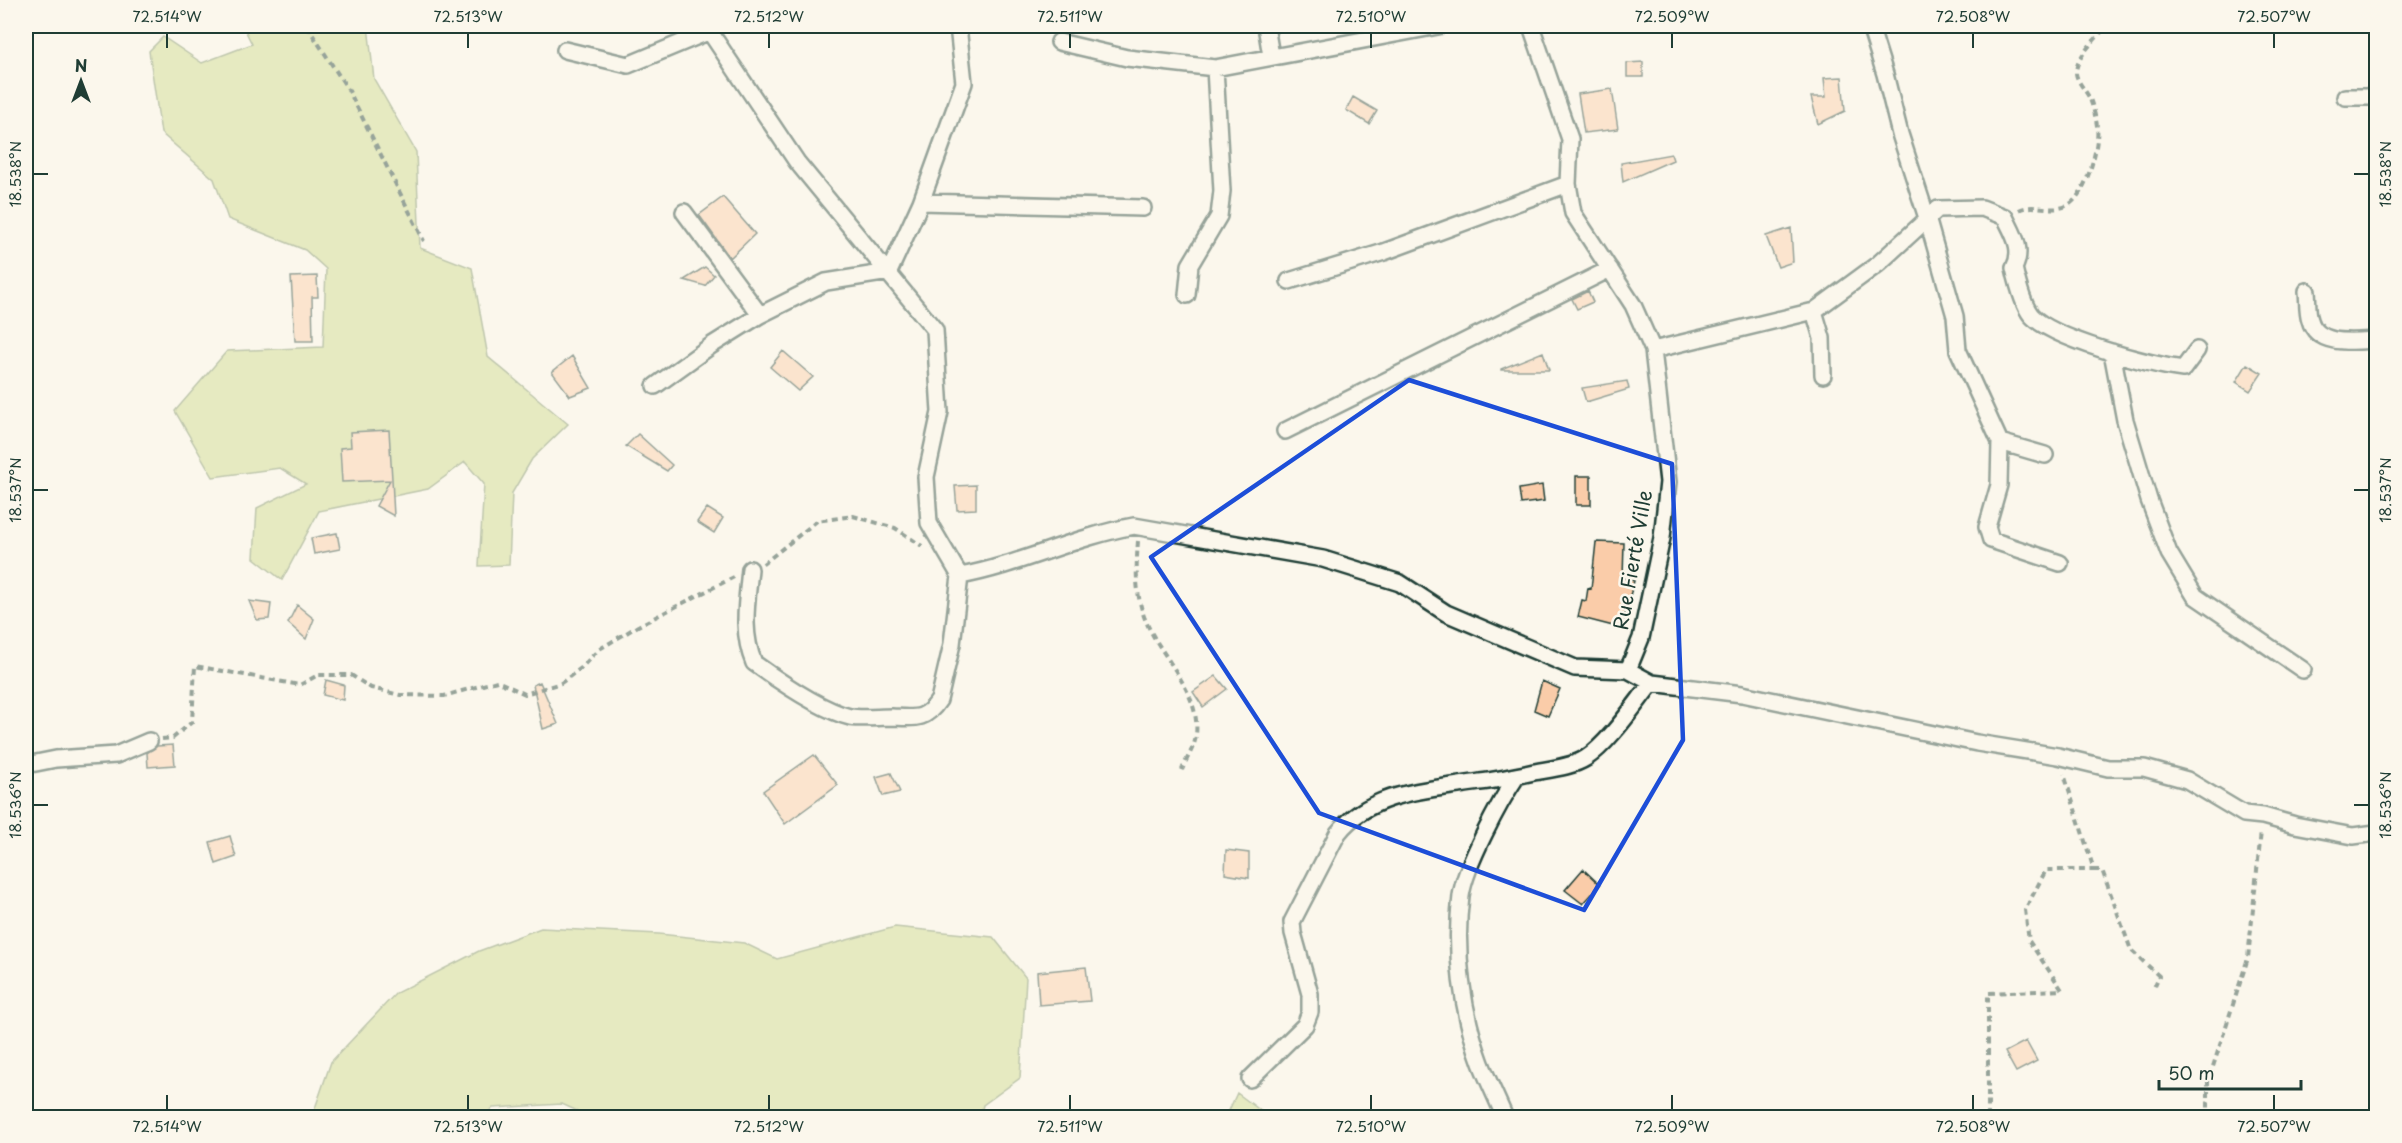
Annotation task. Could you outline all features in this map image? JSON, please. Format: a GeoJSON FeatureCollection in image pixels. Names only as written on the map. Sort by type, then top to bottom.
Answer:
{"type":"FeatureCollection","features":[{"type":"Feature","properties":{"kind":"street"},"geometry":{"type":"LineString","coordinates":[[889,272],[921,202],[964,83],[958,26]]}},
{"type":"Feature","properties":{"kind":"street"},"geometry":{"type":"LineString","coordinates":[[1266,26],[1271,56]]}},
{"type":"Feature","properties":{"kind":"street"},"geometry":{"type":"LineString","coordinates":[[1059,42],[1127,58],[1215,68],[1438,26]]}},
{"type":"Feature","properties":{"kind":"street","name":"Rue Fierté Ville"},"geometry":{"type":"LineString","coordinates":[[1531,26],[1570,139],[1568,184],[1573,213],[1633,305],[1653,350],[1668,482],[1662,538],[1641,638],[1629,670]]}},
{"type":"Feature","properties":{"kind":"street"},"geometry":{"type":"LineString","coordinates":[[1870,26],[1955,316],[1958,350],[2000,442],[1999,485],[1987,527],[1991,540],[2060,563]]}},
{"type":"Feature","properties":{"kind":"street"},"geometry":{"type":"LineString","coordinates":[[565,50],[628,65],[708,28],[797,162],[935,330],[940,412],[926,477],[929,523],[960,576],[952,644],[939,700],[935,706],[928,714],[917,718],[852,717],[833,712],[754,663],[745,633],[750,569]]}},
{"type":"Feature","properties":{"kind":"street"},"geometry":{"type":"LineString","coordinates":[[1187,295],[1190,265],[1219,216],[1222,190],[1215,68]]}},
{"type":"Feature","properties":{"kind":"street"},"geometry":{"type":"LineString","coordinates":[[2344,98],[2376,97]]}},
{"type":"Feature","properties":{"kind":"street"},"geometry":{"type":"LineString","coordinates":[[1289,281],[1384,252],[1568,184]]}},
{"type":"Feature","properties":{"kind":"street"},"geometry":{"type":"LineString","coordinates":[[921,202],[1143,208]]}},
{"type":"Feature","properties":{"kind":"street"},"geometry":{"type":"LineString","coordinates":[[1653,350],[1814,311],[1878,264],[1938,209],[1982,208],[2005,217],[2018,243],[2019,258],[2014,267],[2018,287],[2031,315],[2052,329],[2084,344],[2165,367],[2183,369],[2198,350]]}},
{"type":"Feature","properties":{"kind":"street"},"geometry":{"type":"LineString","coordinates":[[684,212],[760,315]]}},
{"type":"Feature","properties":{"kind":"street"},"geometry":{"type":"LineString","coordinates":[[1285,431],[1610,269]]}},
{"type":"Feature","properties":{"kind":"street"},"geometry":{"type":"LineString","coordinates":[[655,386],[712,345],[760,315],[826,282],[889,272]]}},
{"type":"Feature","properties":{"kind":"street"},"geometry":{"type":"LineString","coordinates":[[2307,291],[2310,321],[2319,333],[2338,342],[2376,340]]}},
{"type":"Feature","properties":{"kind":"street"},"geometry":{"type":"LineString","coordinates":[[1814,311],[1822,338],[1823,375]]}},
{"type":"Feature","properties":{"kind":"street"},"geometry":{"type":"LineString","coordinates":[[2112,352],[2125,420],[2149,500],[2169,553],[2195,597],[2303,670]]}},
{"type":"Feature","properties":{"kind":"street"},"geometry":{"type":"LineString","coordinates":[[2000,442],[2045,456]]}},
{"type":"Feature","properties":{"kind":"street"},"geometry":{"type":"LineString","coordinates":[[960,576],[994,570],[1109,530],[1134,525],[1323,559],[1400,583],[1446,613],[1575,668],[1629,670],[1652,683],[1742,694],[1977,743],[2058,756],[2108,768],[2144,768],[2187,780],[2244,814],[2353,836],[2376,833]]}},
{"type":"Feature","properties":{"kind":"street"},"geometry":{"type":"LineString","coordinates":[[1250,1079],[1305,1024],[1310,1012],[1310,994],[1292,922],[1338,833],[1348,820],[1381,802],[1412,791],[1517,776],[1552,769],[1584,759],[1596,750],[1652,683]]}},
{"type":"Feature","properties":{"kind":"street"},"geometry":{"type":"LineString","coordinates":[[26,765],[56,759],[116,755],[149,741]]}},
{"type":"Feature","properties":{"kind":"street"},"geometry":{"type":"LineString","coordinates":[[1505,1118],[1481,1062],[1469,1022],[1462,982],[1461,895],[1468,871],[1503,797],[1517,776]]}},
{"type":"Feature","properties":{"kind":"path"},"geometry":{"type":"LineString","coordinates":[[308,26],[350,91],[424,241]]}},
{"type":"Feature","properties":{"kind":"path"},"geometry":{"type":"LineString","coordinates":[[2005,217],[2025,207],[2055,209],[2069,205],[2082,190],[2092,162],[2098,127],[2090,100],[2076,74],[2077,62],[2106,26]]}},
{"type":"Feature","properties":{"kind":"path"},"geometry":{"type":"LineString","coordinates":[[149,741],[174,738],[192,722],[195,666],[300,685],[318,675],[351,675],[370,688],[400,695],[444,696],[497,681],[525,694],[561,683],[598,650],[638,626],[764,563],[817,521],[853,516],[895,528],[930,551]]}},
{"type":"Feature","properties":{"kind":"path"},"geometry":{"type":"LineString","coordinates":[[1134,525],[1138,536],[1135,574],[1146,620],[1170,660],[1196,716],[1196,738],[1182,770]]}},
{"type":"Feature","properties":{"kind":"path"},"geometry":{"type":"LineString","coordinates":[[2058,756],[2094,870]]}},
{"type":"Feature","properties":{"kind":"path"},"geometry":{"type":"LineString","coordinates":[[2208,1118],[2208,1082],[2248,958],[2263,816]]}},
{"type":"Feature","properties":{"kind":"path"},"geometry":{"type":"LineString","coordinates":[[1988,1118],[1988,993],[2062,990],[2029,941],[2025,910],[2046,870],[2102,870],[2131,950],[2159,976],[2153,990]]}},
{"type":"Feature","properties":{"kind":"highlighted area"},"geometry":{"type":"Polygon","coordinates":[[[1409,380],[1672,464],[1683,740],[1584,910],[1319,813],[1151,557],[1409,380]]]}},
{"type":"Feature","properties":{"kind":"green space"},"geometry":{"type":"Polygon","coordinates":[[[243,26],[368,26],[374,79],[416,152],[420,248],[472,268],[488,357],[568,424],[532,459],[512,493],[509,565],[479,566],[484,484],[465,462],[428,489],[319,511],[282,580],[254,558],[257,508],[306,484],[280,468],[213,477],[175,411],[227,351],[323,347],[326,269],[305,250],[228,219],[214,179],[161,133],[149,51],[163,37],[202,63],[252,44],[243,26]]]}},
{"type":"Feature","properties":{"kind":"green space"},"geometry":{"type":"Polygon","coordinates":[[[895,927],[993,937],[1026,978],[1020,1078],[983,1105],[980,1117],[593,1118],[562,1104],[493,1108],[482,1117],[312,1117],[331,1062],[396,993],[479,951],[541,928],[659,934],[744,943],[777,959],[895,927]]]}},
{"type":"Feature","properties":{"kind":"green space"},"geometry":{"type":"Polygon","coordinates":[[[1237,1093],[1269,1117],[1226,1117],[1237,1093]]]}},
{"type":"Feature","properties":{"kind":"building"},"geometry":{"type":"Polygon","coordinates":[[[1643,62],[1643,77],[1627,77],[1627,63],[1643,62]]]}},
{"type":"Feature","properties":{"kind":"building"},"geometry":{"type":"Polygon","coordinates":[[[1842,77],[1845,111],[1818,124],[1811,97],[1826,97],[1824,78],[1842,77]]]}},
{"type":"Feature","properties":{"kind":"building"},"geometry":{"type":"Polygon","coordinates":[[[1612,89],[1618,129],[1584,133],[1578,94],[1612,89]]]}},
{"type":"Feature","properties":{"kind":"building"},"geometry":{"type":"Polygon","coordinates":[[[1353,97],[1377,111],[1369,124],[1346,110],[1353,97]]]}},
{"type":"Feature","properties":{"kind":"building"},"geometry":{"type":"Polygon","coordinates":[[[1671,154],[1673,160],[1623,182],[1621,163],[1671,154]]]}},
{"type":"Feature","properties":{"kind":"building"},"geometry":{"type":"Polygon","coordinates":[[[723,197],[755,234],[730,258],[699,215],[723,197]]]}},
{"type":"Feature","properties":{"kind":"building"},"geometry":{"type":"Polygon","coordinates":[[[1791,228],[1793,262],[1778,267],[1766,236],[1791,228]]]}},
{"type":"Feature","properties":{"kind":"building"},"geometry":{"type":"Polygon","coordinates":[[[705,267],[714,275],[705,286],[684,280],[705,267]]]}},
{"type":"Feature","properties":{"kind":"building"},"geometry":{"type":"Polygon","coordinates":[[[317,276],[318,297],[312,297],[313,341],[295,341],[291,277],[317,276]]]}},
{"type":"Feature","properties":{"kind":"building"},"geometry":{"type":"Polygon","coordinates":[[[1588,291],[1593,302],[1577,309],[1572,299],[1588,291]]]}},
{"type":"Feature","properties":{"kind":"building"},"geometry":{"type":"Polygon","coordinates":[[[783,351],[813,377],[798,391],[770,367],[783,351]]]}},
{"type":"Feature","properties":{"kind":"building"},"geometry":{"type":"Polygon","coordinates":[[[1543,352],[1549,370],[1501,370],[1501,369],[1543,352]]]}},
{"type":"Feature","properties":{"kind":"building"},"geometry":{"type":"Polygon","coordinates":[[[572,356],[591,388],[570,396],[552,372],[572,356]]]}},
{"type":"Feature","properties":{"kind":"building"},"geometry":{"type":"Polygon","coordinates":[[[2247,364],[2262,373],[2250,391],[2236,382],[2247,364]]]}},
{"type":"Feature","properties":{"kind":"building"},"geometry":{"type":"Polygon","coordinates":[[[1627,381],[1629,389],[1586,402],[1582,388],[1627,381]]]}},
{"type":"Feature","properties":{"kind":"building"},"geometry":{"type":"Polygon","coordinates":[[[389,430],[394,516],[376,506],[390,480],[342,482],[340,448],[351,447],[350,432],[389,430]]]}},
{"type":"Feature","properties":{"kind":"building"},"geometry":{"type":"Polygon","coordinates":[[[638,434],[672,465],[667,471],[626,446],[638,434]]]}},
{"type":"Feature","properties":{"kind":"building"},"geometry":{"type":"Polygon","coordinates":[[[1576,476],[1591,476],[1591,505],[1576,505],[1576,476]]]}},
{"type":"Feature","properties":{"kind":"building"},"geometry":{"type":"Polygon","coordinates":[[[976,485],[976,509],[957,510],[955,486],[976,485]]]}},
{"type":"Feature","properties":{"kind":"building"},"geometry":{"type":"Polygon","coordinates":[[[1542,485],[1544,501],[1521,504],[1519,489],[1542,485]]]}},
{"type":"Feature","properties":{"kind":"building"},"geometry":{"type":"Polygon","coordinates":[[[707,508],[723,518],[714,533],[697,522],[707,508]]]}},
{"type":"Feature","properties":{"kind":"building"},"geometry":{"type":"Polygon","coordinates":[[[337,533],[340,549],[314,554],[311,538],[337,533]]]}},
{"type":"Feature","properties":{"kind":"building"},"geometry":{"type":"Polygon","coordinates":[[[1596,542],[1624,543],[1623,578],[1634,581],[1621,628],[1578,617],[1582,600],[1586,601],[1588,588],[1591,589],[1596,542]]]}},
{"type":"Feature","properties":{"kind":"building"},"geometry":{"type":"Polygon","coordinates":[[[249,601],[271,604],[269,619],[257,620],[249,601]]]}},
{"type":"Feature","properties":{"kind":"building"},"geometry":{"type":"Polygon","coordinates":[[[297,605],[314,619],[306,639],[288,623],[297,605]]]}},
{"type":"Feature","properties":{"kind":"building"},"geometry":{"type":"Polygon","coordinates":[[[1216,676],[1227,689],[1203,707],[1193,692],[1216,676]]]}},
{"type":"Feature","properties":{"kind":"building"},"geometry":{"type":"Polygon","coordinates":[[[326,680],[344,685],[343,700],[323,695],[326,680]]]}},
{"type":"Feature","properties":{"kind":"building"},"geometry":{"type":"Polygon","coordinates":[[[1542,681],[1560,689],[1548,716],[1534,710],[1542,681]]]}},
{"type":"Feature","properties":{"kind":"building"},"geometry":{"type":"Polygon","coordinates":[[[540,682],[558,724],[543,729],[533,685],[540,682]]]}},
{"type":"Feature","properties":{"kind":"building"},"geometry":{"type":"Polygon","coordinates":[[[173,745],[175,765],[148,767],[147,753],[157,746],[173,745]]]}},
{"type":"Feature","properties":{"kind":"building"},"geometry":{"type":"Polygon","coordinates":[[[814,755],[838,785],[785,824],[763,791],[814,755]]]}},
{"type":"Feature","properties":{"kind":"building"},"geometry":{"type":"Polygon","coordinates":[[[891,773],[900,792],[883,796],[876,777],[891,773]]]}},
{"type":"Feature","properties":{"kind":"building"},"geometry":{"type":"Polygon","coordinates":[[[230,836],[236,857],[216,864],[210,842],[230,836]]]}},
{"type":"Feature","properties":{"kind":"building"},"geometry":{"type":"Polygon","coordinates":[[[1226,850],[1249,853],[1249,878],[1225,874],[1226,850]]]}},
{"type":"Feature","properties":{"kind":"building"},"geometry":{"type":"Polygon","coordinates":[[[1583,869],[1600,885],[1583,904],[1565,890],[1583,869]]]}},
{"type":"Feature","properties":{"kind":"building"},"geometry":{"type":"Polygon","coordinates":[[[1086,967],[1090,1001],[1039,1005],[1037,972],[1086,967]]]}},
{"type":"Feature","properties":{"kind":"building"},"geometry":{"type":"Polygon","coordinates":[[[2026,1041],[2037,1061],[2016,1072],[2005,1052],[2026,1041]]]}}]}
